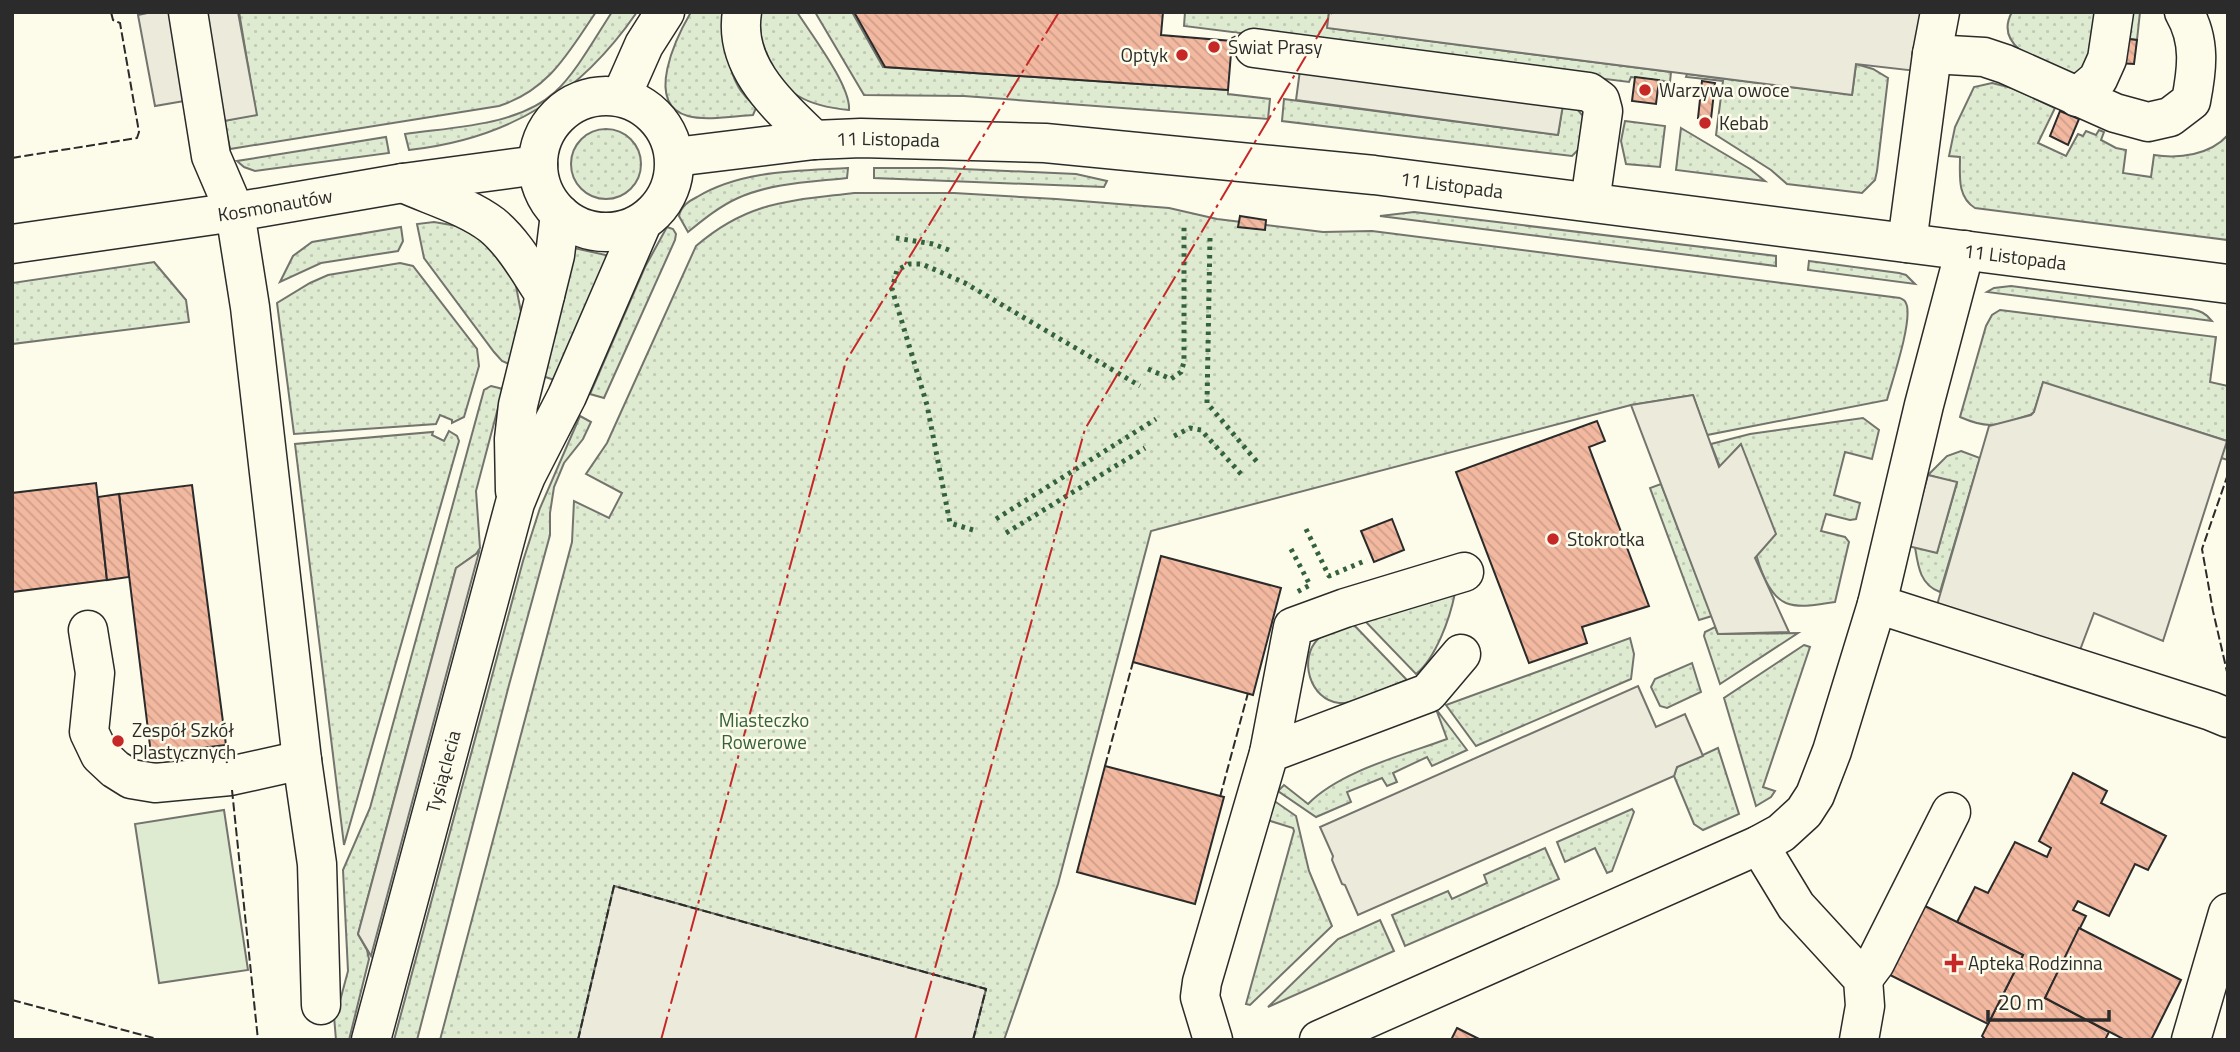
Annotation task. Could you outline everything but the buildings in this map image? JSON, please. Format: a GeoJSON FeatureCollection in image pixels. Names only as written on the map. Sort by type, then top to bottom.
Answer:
{"type":"FeatureCollection","features":[{"type":"Feature","properties":{"kind":"street"},"geometry":{"type":"LineString","coordinates":[[188,12],[211,156],[235,212],[250,307],[302,760],[317,864],[321,1005]]}},
{"type":"Feature","properties":{"kind":"street"},"geometry":{"type":"LineString","coordinates":[[621,97],[644,45],[665,12]]}},
{"type":"Feature","properties":{"kind":"street"},"geometry":{"type":"LineString","coordinates":[[742,12],[743,44],[749,63],[778,105],[814,140]]}},
{"type":"Feature","properties":{"kind":"street"},"geometry":{"type":"LineString","coordinates":[[1908,243],[1932,54],[1940,12]]}},
{"type":"Feature","properties":{"kind":"street"},"geometry":{"type":"LineString","coordinates":[[2077,97],[2098,79],[2107,59],[2114,12]]}},
{"type":"Feature","properties":{"kind":"street"},"geometry":{"type":"LineString","coordinates":[[1932,54],[1984,57],[2115,113],[2148,122],[2171,117],[2191,101],[2197,72],[2197,51],[2190,23],[2184,12]]}},
{"type":"Feature","properties":{"kind":"street"},"geometry":{"type":"LineString","coordinates":[[1254,48],[1589,92],[1600,100],[1604,111],[1590,202]]}},
{"type":"Feature","properties":{"kind":"street"},"geometry":{"type":"LineString","coordinates":[[596,96],[621,97],[647,109],[666,130],[675,157],[672,183],[661,206],[642,223],[621,232],[599,233],[578,227],[548,201],[540,184],[538,166],[541,141],[554,119],[573,104],[596,96]]}},
{"type":"Feature","properties":{"kind":"street","name":"11 Listopada"},"geometry":{"type":"LineString","coordinates":[[675,157],[814,140],[887,138],[1045,143],[1374,175],[2228,284]]}},
{"type":"Feature","properties":{"kind":"street","name":"Kosmonautów"},"geometry":{"type":"LineString","coordinates":[[12,244],[235,212],[402,183],[538,166]]}},
{"type":"Feature","properties":{"kind":"street"},"geometry":{"type":"LineString","coordinates":[[402,183],[478,216],[493,226],[510,244],[545,295]]}},
{"type":"Feature","properties":{"kind":"street","name":"Tysiąclecia"},"geometry":{"type":"LineString","coordinates":[[515,503],[514,439],[518,405],[555,255],[560,214]]}},
{"type":"Feature","properties":{"kind":"street","name":"Tysiąclecia"},"geometry":{"type":"LineString","coordinates":[[371,1040],[515,503],[567,396],[642,223]]}},
{"type":"Feature","properties":{"kind":"street"},"geometry":{"type":"LineString","coordinates":[[1319,1040],[1759,845],[1781,834],[1804,812],[1815,795],[1832,751],[1877,604],[1924,405],[1965,250]]}},
{"type":"Feature","properties":{"kind":"street"},"geometry":{"type":"LineString","coordinates":[[1213,1040],[1200,997],[1202,982],[1269,753],[1293,627],[1345,608],[1464,572]]}},
{"type":"Feature","properties":{"kind":"street"},"geometry":{"type":"LineString","coordinates":[[1877,604],[2228,718]]}},
{"type":"Feature","properties":{"kind":"street"},"geometry":{"type":"LineString","coordinates":[[89,630],[95,673],[89,732],[100,755],[131,779],[155,783],[230,776],[302,760]]}},
{"type":"Feature","properties":{"kind":"street"},"geometry":{"type":"LineString","coordinates":[[1269,753],[1428,693],[1461,654]]}},
{"type":"Feature","properties":{"kind":"street"},"geometry":{"type":"LineString","coordinates":[[1863,979],[1875,963],[1951,812]]}},
{"type":"Feature","properties":{"kind":"street"},"geometry":{"type":"LineString","coordinates":[[1759,845],[1796,906],[1863,979],[1865,1006],[1859,1040]]}},
{"type":"Feature","properties":{"kind":"street"},"geometry":{"type":"LineString","coordinates":[[2192,1040],[2228,914]]}},
{"type":"Feature","properties":{"kind":"green space"},"geometry":{"type":"Polygon","coordinates":[[[239,12],[596,12],[566,56],[544,80],[516,99],[499,106],[230,149],[224,121],[256,114],[239,12]]]}},
{"type":"Feature","properties":{"kind":"green space"},"geometry":{"type":"Polygon","coordinates":[[[612,12],[637,12],[591,67],[539,108],[479,135],[409,150],[405,134],[484,123],[523,112],[540,103],[571,75],[612,12]]]}},
{"type":"Feature","properties":{"kind":"green space"},"geometry":{"type":"Polygon","coordinates":[[[691,12],[728,12],[731,69],[740,89],[756,108],[753,115],[712,118],[688,116],[675,109],[668,98],[665,84],[667,68],[678,37],[691,12]]]}},
{"type":"Feature","properties":{"kind":"green space"},"geometry":{"type":"Polygon","coordinates":[[[757,12],[797,12],[837,74],[848,100],[849,110],[809,101],[798,96],[780,80],[761,39],[757,12]]]}},
{"type":"Feature","properties":{"kind":"green space"},"geometry":{"type":"Polygon","coordinates":[[[815,12],[852,12],[883,67],[1228,90],[1228,94],[1270,99],[1268,119],[964,96],[864,95],[815,12]]]}},
{"type":"Feature","properties":{"kind":"green space"},"geometry":{"type":"Polygon","coordinates":[[[1185,12],[1329,12],[1328,28],[1671,72],[1670,82],[1631,77],[1629,82],[1184,26],[1185,12]]]}},
{"type":"Feature","properties":{"kind":"green space"},"geometry":{"type":"Polygon","coordinates":[[[2012,12],[2103,12],[2095,61],[2075,77],[2026,54],[2009,36],[2008,25],[2012,12]]]}},
{"type":"Feature","properties":{"kind":"green space"},"geometry":{"type":"Polygon","coordinates":[[[2124,12],[2140,12],[2137,40],[2120,38],[2124,12]]]}},
{"type":"Feature","properties":{"kind":"green space"},"geometry":{"type":"Polygon","coordinates":[[[1856,64],[1873,69],[1888,78],[1875,180],[1862,193],[1787,184],[1771,170],[1716,135],[1723,81],[1686,77],[1687,74],[1852,95],[1856,64]]]}},
{"type":"Feature","properties":{"kind":"green space"},"geometry":{"type":"Polygon","coordinates":[[[1992,83],[2012,88],[2055,108],[2038,143],[2066,156],[2078,134],[2083,136],[2086,131],[2096,135],[2099,130],[2104,132],[2101,140],[2126,150],[2123,173],[2151,177],[2154,155],[2194,154],[2221,142],[2228,135],[2228,240],[1975,208],[1962,192],[1960,157],[1949,156],[1955,127],[1974,87],[1992,83]]]}},
{"type":"Feature","properties":{"kind":"green space"},"geometry":{"type":"Polygon","coordinates":[[[1284,99],[1558,135],[1562,109],[1565,106],[1577,109],[1583,116],[1579,149],[1572,156],[1282,121],[1284,99]]]}},
{"type":"Feature","properties":{"kind":"green space"},"geometry":{"type":"Polygon","coordinates":[[[1625,121],[1665,126],[1660,167],[1626,164],[1621,141],[1625,121]]]}},
{"type":"Feature","properties":{"kind":"green space"},"geometry":{"type":"Polygon","coordinates":[[[1681,128],[1750,169],[1765,181],[1676,170],[1681,128]]]}},
{"type":"Feature","properties":{"kind":"green space"},"geometry":{"type":"Polygon","coordinates":[[[613,129],[626,135],[635,144],[639,150],[639,178],[631,189],[620,197],[599,199],[581,189],[573,178],[571,157],[581,139],[592,131],[613,129]]]}},
{"type":"Feature","properties":{"kind":"green space"},"geometry":{"type":"Polygon","coordinates":[[[386,137],[389,153],[255,171],[237,161],[386,137]]]}},
{"type":"Feature","properties":{"kind":"green space"},"geometry":{"type":"Polygon","coordinates":[[[848,168],[847,178],[778,186],[738,198],[718,209],[688,232],[679,216],[683,207],[691,200],[733,182],[790,171],[848,168]]]}},
{"type":"Feature","properties":{"kind":"green space"},"geometry":{"type":"Polygon","coordinates":[[[874,168],[1076,174],[1107,181],[1104,187],[874,178],[874,168]]]}},
{"type":"Feature","properties":{"kind":"green space","name":"Miasteczko Rowerowe"},"geometry":{"type":"Polygon","coordinates":[[[854,193],[954,193],[1056,199],[1169,208],[1217,219],[1323,232],[1372,231],[1900,298],[1905,301],[1908,315],[1887,400],[1707,435],[1693,395],[1631,405],[1151,531],[1058,884],[1004,1040],[973,1040],[986,989],[614,886],[578,1040],[440,1040],[572,542],[574,501],[609,518],[622,493],[586,474],[607,443],[696,246],[733,220],[752,212],[789,201],[854,193]]]}},
{"type":"Feature","properties":{"kind":"green space"},"geometry":{"type":"Polygon","coordinates":[[[1414,212],[1776,256],[1776,266],[1380,216],[1414,212]]]}},
{"type":"Feature","properties":{"kind":"green space"},"geometry":{"type":"Polygon","coordinates":[[[434,222],[457,226],[483,240],[515,281],[521,312],[509,364],[494,352],[424,258],[417,224],[434,222]]]}},
{"type":"Feature","properties":{"kind":"green space"},"geometry":{"type":"Polygon","coordinates":[[[401,227],[403,241],[398,251],[321,263],[280,282],[293,256],[312,242],[401,227]]]}},
{"type":"Feature","properties":{"kind":"green space"},"geometry":{"type":"Polygon","coordinates":[[[667,227],[673,229],[675,240],[604,398],[590,394],[645,267],[667,227]]]}},
{"type":"Feature","properties":{"kind":"green space"},"geometry":{"type":"Polygon","coordinates":[[[574,248],[610,256],[554,380],[540,375],[574,248]]]}},
{"type":"Feature","properties":{"kind":"green space"},"geometry":{"type":"Polygon","coordinates":[[[1809,261],[1899,273],[1906,275],[1915,284],[1808,270],[1809,261]]]}},
{"type":"Feature","properties":{"kind":"green space"},"geometry":{"type":"Polygon","coordinates":[[[154,262],[186,300],[189,322],[12,344],[12,283],[154,262]]]}},
{"type":"Feature","properties":{"kind":"green space"},"geometry":{"type":"Polygon","coordinates":[[[400,263],[413,266],[477,349],[479,366],[464,417],[452,423],[452,420],[440,415],[436,424],[294,434],[277,303],[328,275],[400,263]]]}},
{"type":"Feature","properties":{"kind":"green space"},"geometry":{"type":"Polygon","coordinates":[[[2011,286],[2191,309],[2203,313],[2212,321],[1987,292],[1994,288],[2011,286]]]}},
{"type":"Feature","properties":{"kind":"green space"},"geometry":{"type":"Polygon","coordinates":[[[2000,310],[2216,337],[2210,382],[2228,386],[2228,460],[2221,458],[2227,441],[2043,383],[2034,412],[2030,415],[1995,425],[1980,424],[1960,417],[1986,326],[1992,315],[2000,310]]]}},
{"type":"Feature","properties":{"kind":"green space"},"geometry":{"type":"Polygon","coordinates":[[[491,386],[503,389],[476,491],[480,548],[456,568],[358,934],[369,959],[349,1040],[336,1040],[333,1004],[340,1001],[348,971],[343,870],[370,808],[484,390],[491,386]]]}},
{"type":"Feature","properties":{"kind":"green space"},"geometry":{"type":"Polygon","coordinates":[[[580,416],[591,422],[583,439],[564,463],[554,487],[550,535],[417,1040],[394,1040],[523,561],[540,508],[580,416]]]}},
{"type":"Feature","properties":{"kind":"green space"},"geometry":{"type":"Polygon","coordinates":[[[1863,418],[1879,430],[1872,459],[1845,452],[1834,495],[1860,503],[1856,519],[1826,514],[1821,531],[1845,537],[1849,542],[1835,602],[1804,606],[1786,603],[1774,593],[1764,577],[1757,556],[1747,507],[1740,445],[1720,467],[1711,444],[1750,434],[1863,418]]]}},
{"type":"Feature","properties":{"kind":"green space"},"geometry":{"type":"Polygon","coordinates":[[[449,431],[457,436],[459,441],[344,845],[295,444],[433,432],[432,435],[444,441],[449,431]]]}},
{"type":"Feature","properties":{"kind":"green space"},"geometry":{"type":"Polygon","coordinates":[[[1961,451],[1980,458],[1940,592],[1924,580],[1915,547],[1937,552],[1957,483],[1928,475],[1947,456],[1961,451]]]}},
{"type":"Feature","properties":{"kind":"green space"},"geometry":{"type":"Polygon","coordinates":[[[1661,484],[1712,616],[1699,620],[1650,488],[1661,484]]]}},
{"type":"Feature","properties":{"kind":"green space"},"geometry":{"type":"Polygon","coordinates":[[[1455,593],[1450,614],[1436,648],[1416,674],[1364,620],[1455,593]]]}},
{"type":"Feature","properties":{"kind":"green space"},"geometry":{"type":"Polygon","coordinates":[[[1352,623],[1407,680],[1364,698],[1339,703],[1321,695],[1314,687],[1308,667],[1309,657],[1312,647],[1321,636],[1352,623]]]}},
{"type":"Feature","properties":{"kind":"green space"},"geometry":{"type":"Polygon","coordinates":[[[1715,627],[1718,634],[1798,633],[1720,684],[1704,636],[1705,632],[1715,627]]]}},
{"type":"Feature","properties":{"kind":"green space"},"geometry":{"type":"Polygon","coordinates":[[[1630,638],[1634,654],[1631,679],[1476,746],[1446,705],[1630,638]]]}},
{"type":"Feature","properties":{"kind":"green space"},"geometry":{"type":"Polygon","coordinates":[[[1804,645],[1810,647],[1763,787],[1775,791],[1771,797],[1756,806],[1724,698],[1804,645]]]}},
{"type":"Feature","properties":{"kind":"green space"},"geometry":{"type":"Polygon","coordinates":[[[1692,663],[1701,692],[1667,708],[1660,706],[1651,687],[1655,679],[1692,663]]]}},
{"type":"Feature","properties":{"kind":"green space"},"geometry":{"type":"Polygon","coordinates":[[[1436,709],[1467,750],[1432,766],[1427,757],[1393,773],[1397,782],[1387,786],[1382,778],[1347,792],[1351,802],[1316,817],[1278,791],[1284,785],[1308,804],[1321,792],[1355,773],[1447,739],[1436,709]]]}},
{"type":"Feature","properties":{"kind":"green space"},"geometry":{"type":"Polygon","coordinates":[[[1718,748],[1739,814],[1703,830],[1694,824],[1674,776],[1677,767],[1718,748]]]}},
{"type":"Feature","properties":{"kind":"green space"},"geometry":{"type":"Polygon","coordinates":[[[1273,800],[1296,816],[1309,871],[1332,926],[1250,1005],[1246,1004],[1294,831],[1293,828],[1264,819],[1273,800]]]}},
{"type":"Feature","properties":{"kind":"green space"},"geometry":{"type":"Polygon","coordinates":[[[1632,809],[1634,812],[1612,871],[1607,873],[1595,848],[1565,862],[1557,842],[1632,809]]]}},
{"type":"Feature","properties":{"kind":"green space"},"geometry":{"type":"Polygon","coordinates":[[[224,810],[248,970],[159,983],[135,824],[224,810]]]}},
{"type":"Feature","properties":{"kind":"green space"},"geometry":{"type":"Polygon","coordinates":[[[1545,848],[1559,879],[1405,946],[1392,915],[1448,891],[1452,899],[1487,883],[1484,875],[1545,848]]]}},
{"type":"Feature","properties":{"kind":"green space"},"geometry":{"type":"Polygon","coordinates":[[[1380,920],[1394,951],[1268,1007],[1338,939],[1380,920]]]}},
{"type":"Feature","properties":{"kind":"shaded area"},"geometry":{"type":"Polygon","coordinates":[[[152,12],[238,12],[257,115],[224,121],[184,101],[155,106],[138,15],[152,12]]]}},
{"type":"Feature","properties":{"kind":"shaded area"},"geometry":{"type":"Polygon","coordinates":[[[1329,12],[1934,12],[1925,72],[1856,64],[1852,95],[1327,28],[1329,12]]]}},
{"type":"Feature","properties":{"kind":"shaded area"},"geometry":{"type":"Polygon","coordinates":[[[1300,70],[1563,105],[1558,135],[1296,100],[1300,70]]]}},
{"type":"Feature","properties":{"kind":"shaded area"},"geometry":{"type":"Polygon","coordinates":[[[2043,382],[2227,441],[2163,641],[2094,613],[2080,650],[1937,605],[1989,426],[2031,415],[2043,382]]]}},
{"type":"Feature","properties":{"kind":"shaded area"},"geometry":{"type":"Polygon","coordinates":[[[1693,395],[1719,467],[1741,444],[1776,534],[1755,558],[1789,632],[1718,634],[1631,405],[1693,395]]]}},
{"type":"Feature","properties":{"kind":"shaded area"},"geometry":{"type":"Polygon","coordinates":[[[1928,475],[1957,482],[1937,553],[1908,546],[1928,475]]]}},
{"type":"Feature","properties":{"kind":"shaded area"},"geometry":{"type":"Polygon","coordinates":[[[479,552],[371,956],[358,934],[456,568],[479,552]]]}},
{"type":"Feature","properties":{"kind":"shaded area"},"geometry":{"type":"Polygon","coordinates":[[[1638,686],[1656,727],[1685,714],[1703,756],[1677,767],[1674,776],[1358,915],[1345,885],[1342,884],[1320,827],[1638,686]]]}},
{"type":"Feature","properties":{"kind":"shaded area"},"geometry":{"type":"Polygon","coordinates":[[[614,886],[986,989],[973,1040],[578,1040],[614,886]]]}},
{"type":"Feature","properties":{"kind":"hedge"},"geometry":{"type":"LineString","coordinates":[[1148,369],[1171,379],[1181,372],[1184,362],[1184,225]]}},
{"type":"Feature","properties":{"kind":"hedge"},"geometry":{"type":"LineString","coordinates":[[896,238],[933,244],[949,250]]}},
{"type":"Feature","properties":{"kind":"hedge"},"geometry":{"type":"LineString","coordinates":[[1210,238],[1207,403],[1258,463]]}},
{"type":"Feature","properties":{"kind":"hedge"},"geometry":{"type":"LineString","coordinates":[[973,530],[950,523],[927,405],[892,289],[897,270],[909,264],[922,264],[965,283],[1140,386]]}},
{"type":"Feature","properties":{"kind":"hedge"},"geometry":{"type":"LineString","coordinates":[[996,519],[1156,419]]}},
{"type":"Feature","properties":{"kind":"hedge"},"geometry":{"type":"LineString","coordinates":[[1174,436],[1190,428],[1201,430],[1241,474]]}},
{"type":"Feature","properties":{"kind":"hedge"},"geometry":{"type":"LineString","coordinates":[[1006,533],[1145,448]]}},
{"type":"Feature","properties":{"kind":"hedge"},"geometry":{"type":"LineString","coordinates":[[1306,529],[1329,576],[1367,560]]}},
{"type":"Feature","properties":{"kind":"hedge"},"geometry":{"type":"LineString","coordinates":[[1291,549],[1310,585],[1297,592]]}},
{"type":"Feature","properties":{"kind":"fence"},"geometry":{"type":"LineString","coordinates":[[12,158],[137,138],[139,132],[120,23],[113,20],[111,12]]}},
{"type":"Feature","properties":{"kind":"fence"},"geometry":{"type":"LineString","coordinates":[[2228,474],[2202,549],[2228,676]]}},
{"type":"Feature","properties":{"kind":"fence"},"geometry":{"type":"LineString","coordinates":[[1105,766],[1133,662]]}},
{"type":"Feature","properties":{"kind":"fence"},"geometry":{"type":"LineString","coordinates":[[1220,797],[1248,693]]}},
{"type":"Feature","properties":{"kind":"fence"},"geometry":{"type":"LineString","coordinates":[[224,749],[227,763]]}},
{"type":"Feature","properties":{"kind":"fence"},"geometry":{"type":"LineString","coordinates":[[232,790],[258,1040]]}},
{"type":"Feature","properties":{"kind":"fence"},"geometry":{"type":"LineString","coordinates":[[578,1040],[614,886],[986,989],[973,1040]]}},
{"type":"Feature","properties":{"kind":"fence"},"geometry":{"type":"LineString","coordinates":[[12,1000],[161,1040]]}},
{"type":"Feature","properties":{"kind":"power"},"geometry":{"type":"LineString","coordinates":[[661,1040],[846,361],[1059,12]]}},
{"type":"Feature","properties":{"kind":"power"},"geometry":{"type":"LineString","coordinates":[[915,1040],[1085,429],[1332,12]]}},
{"type":"Feature","properties":{"kind":"place","name":"Świat Prasy"},"geometry":{"type":"Point","coordinates":[1214,47]}},
{"type":"Feature","properties":{"kind":"place","name":"Optyk"},"geometry":{"type":"Point","coordinates":[1182,55]}},
{"type":"Feature","properties":{"kind":"place","name":"Warzywa owoce"},"geometry":{"type":"Point","coordinates":[1645,90]}},
{"type":"Feature","properties":{"kind":"place","name":"Kebab"},"geometry":{"type":"Point","coordinates":[1705,123]}},
{"type":"Feature","properties":{"kind":"place","name":"Stokrotka"},"geometry":{"type":"Point","coordinates":[1553,539]}},
{"type":"Feature","properties":{"kind":"place","name":"Zespół Szkół Plastycznych"},"geometry":{"type":"Point","coordinates":[118,741]}},
{"type":"Feature","properties":{"kind":"place","name":"Apteka Rodzinna"},"geometry":{"type":"Point","coordinates":[1954,963]}}]}
